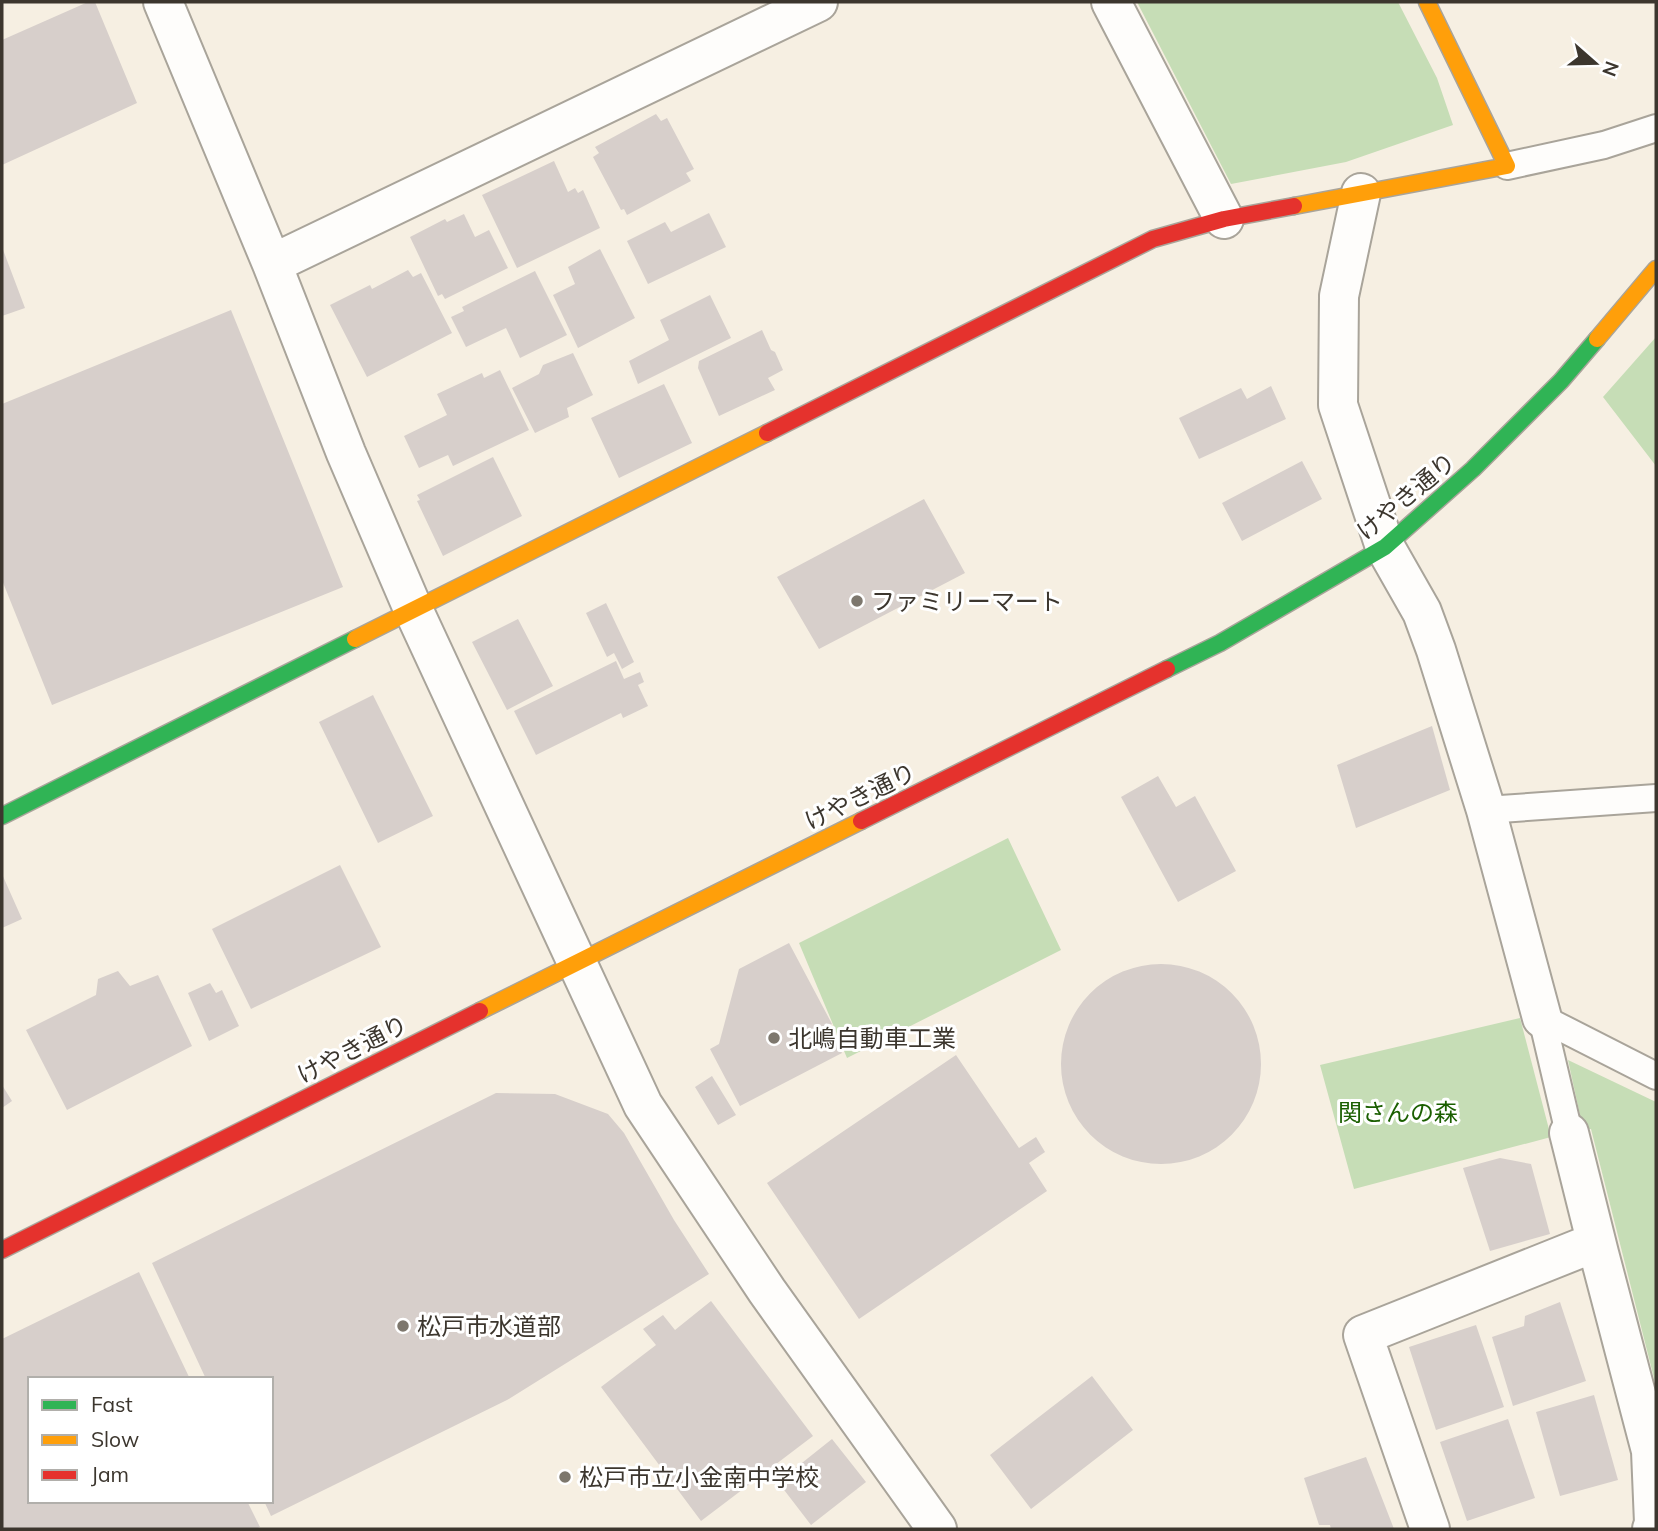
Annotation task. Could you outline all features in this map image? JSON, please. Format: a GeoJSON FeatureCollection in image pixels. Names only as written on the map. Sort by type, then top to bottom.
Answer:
{"type":"FeatureCollection","features":[{"type":"Feature","properties":{"kind":"street"},"geometry":{"type":"LineString","coordinates":[[163,2],[272,264],[346,453],[413,609],[643,1105],[767,1291],[937,1529]]}},
{"type":"Feature","properties":{"kind":"street"},"geometry":{"type":"LineString","coordinates":[[272,264],[818,2]]}},
{"type":"Feature","properties":{"kind":"street"},"geometry":{"type":"LineString","coordinates":[[1111,2],[1224,219]]}},
{"type":"Feature","properties":{"kind":"street"},"geometry":{"type":"LineString","coordinates":[[2,816],[1153,239],[1224,219],[1507,166],[1427,2]]}},
{"type":"Feature","properties":{"kind":"street"},"geometry":{"type":"LineString","coordinates":[[1362,193],[1339,296],[1338,405],[1385,547],[1422,612],[1436,650],[1486,810],[1542,1018]]}},
{"type":"Feature","properties":{"kind":"street","name":"けやき通り"},"geometry":{"type":"LineString","coordinates":[[2,1250],[1220,643],[1385,547],[1474,469],[1561,381],[1656,269]]}},
{"type":"Feature","properties":{"kind":"street"},"geometry":{"type":"LineString","coordinates":[[1569,1133],[1651,1451],[1652,1529]]}},
{"type":"Feature","properties":{"kind":"street"},"geometry":{"type":"LineString","coordinates":[[1430,1529],[1363,1335],[1596,1242]]}},
{"type":"Feature","properties":{"kind":"lane"},"geometry":{"type":"LineString","coordinates":[[1507,166],[1604,145],[1656,128]]}},
{"type":"Feature","properties":{"kind":"lane"},"geometry":{"type":"LineString","coordinates":[[1486,810],[1656,798]]}},
{"type":"Feature","properties":{"kind":"lane"},"geometry":{"type":"LineString","coordinates":[[1542,1018],[1656,1076]]}},
{"type":"Feature","properties":{"kind":"lane"},"geometry":{"type":"LineString","coordinates":[[1542,1018],[1569,1133]]}},
{"type":"Feature","properties":{"kind":"green space"},"geometry":{"type":"Polygon","coordinates":[[[1137,2],[1398,2],[1437,78],[1453,125],[1346,162],[1231,184],[1137,2]]]}},
{"type":"Feature","properties":{"kind":"green space"},"geometry":{"type":"Polygon","coordinates":[[[1656,337],[1656,466],[1603,397],[1656,337]]]}},
{"type":"Feature","properties":{"kind":"green space"},"geometry":{"type":"Polygon","coordinates":[[[1008,838],[1061,950],[847,1058],[799,943],[1008,838]]]}},
{"type":"Feature","properties":{"kind":"green space","name":"関さんの森"},"geometry":{"type":"Polygon","coordinates":[[[1520,1018],[1551,1137],[1354,1189],[1320,1065],[1520,1018]]]}},
{"type":"Feature","properties":{"kind":"green space"},"geometry":{"type":"Polygon","coordinates":[[[1568,1060],[1656,1102],[1656,1386],[1591,1129],[1583,1129],[1568,1060]]]}},
{"type":"Feature","properties":{"kind":"building"},"geometry":{"type":"Polygon","coordinates":[[[88,2],[95,2],[137,103],[2,165],[2,40],[88,2]]]}},
{"type":"Feature","properties":{"kind":"building"},"geometry":{"type":"Polygon","coordinates":[[[656,114],[661,121],[667,118],[694,169],[686,173],[691,181],[627,215],[624,209],[621,210],[593,157],[599,153],[595,147],[656,114]]]}},
{"type":"Feature","properties":{"kind":"building"},"geometry":{"type":"Polygon","coordinates":[[[554,161],[568,192],[575,188],[578,193],[583,190],[600,228],[517,268],[482,195],[554,161]]]}},
{"type":"Feature","properties":{"kind":"building"},"geometry":{"type":"Polygon","coordinates":[[[709,213],[726,247],[648,284],[627,241],[665,222],[671,232],[709,213]]]}},
{"type":"Feature","properties":{"kind":"building"},"geometry":{"type":"Polygon","coordinates":[[[464,214],[475,237],[489,230],[508,268],[445,299],[442,294],[438,296],[410,237],[445,219],[447,222],[464,214]]]}},
{"type":"Feature","properties":{"kind":"building"},"geometry":{"type":"Polygon","coordinates":[[[2,247],[25,308],[2,316],[2,247]]]}},
{"type":"Feature","properties":{"kind":"building"},"geometry":{"type":"Polygon","coordinates":[[[600,249],[635,318],[578,348],[553,295],[575,284],[568,267],[600,249]]]}},
{"type":"Feature","properties":{"kind":"building"},"geometry":{"type":"Polygon","coordinates":[[[408,270],[413,277],[421,273],[452,333],[367,377],[330,305],[370,285],[372,289],[408,270]]]}},
{"type":"Feature","properties":{"kind":"building"},"geometry":{"type":"Polygon","coordinates":[[[535,271],[567,335],[520,358],[506,328],[466,347],[451,317],[464,311],[462,307],[535,271]]]}},
{"type":"Feature","properties":{"kind":"building"},"geometry":{"type":"Polygon","coordinates":[[[710,295],[731,338],[638,384],[629,361],[669,340],[660,320],[710,295]]]}},
{"type":"Feature","properties":{"kind":"building"},"geometry":{"type":"Polygon","coordinates":[[[231,310],[343,587],[52,705],[2,580],[2,404],[231,310]]]}},
{"type":"Feature","properties":{"kind":"building"},"geometry":{"type":"Polygon","coordinates":[[[762,330],[783,370],[768,378],[775,390],[719,416],[698,368],[699,361],[762,330]]]}},
{"type":"Feature","properties":{"kind":"building"},"geometry":{"type":"Polygon","coordinates":[[[573,353],[593,395],[567,408],[569,417],[535,433],[512,388],[539,374],[543,365],[573,353]]]}},
{"type":"Feature","properties":{"kind":"building"},"geometry":{"type":"Polygon","coordinates":[[[500,370],[529,430],[453,466],[448,455],[419,468],[404,436],[447,415],[437,394],[482,373],[484,378],[500,370]]]}},
{"type":"Feature","properties":{"kind":"building"},"geometry":{"type":"Polygon","coordinates":[[[664,384],[692,443],[619,478],[591,418],[664,384]]]}},
{"type":"Feature","properties":{"kind":"building"},"geometry":{"type":"Polygon","coordinates":[[[1271,386],[1286,419],[1199,459],[1179,418],[1241,388],[1247,399],[1271,386]]]}},
{"type":"Feature","properties":{"kind":"building"},"geometry":{"type":"Polygon","coordinates":[[[493,457],[522,516],[443,556],[417,501],[420,500],[417,495],[493,457]]]}},
{"type":"Feature","properties":{"kind":"building"},"geometry":{"type":"Polygon","coordinates":[[[1302,461],[1322,499],[1242,541],[1222,503],[1302,461]]]}},
{"type":"Feature","properties":{"kind":"building"},"geometry":{"type":"Polygon","coordinates":[[[924,499],[965,573],[819,649],[777,577],[924,499]]]}},
{"type":"Feature","properties":{"kind":"building"},"geometry":{"type":"Polygon","coordinates":[[[606,603],[634,662],[622,669],[614,653],[607,657],[586,613],[606,603]]]}},
{"type":"Feature","properties":{"kind":"building"},"geometry":{"type":"Polygon","coordinates":[[[518,619],[553,686],[507,710],[472,642],[518,619]]]}},
{"type":"Feature","properties":{"kind":"building"},"geometry":{"type":"Polygon","coordinates":[[[616,661],[624,679],[640,672],[644,682],[638,685],[648,706],[623,718],[621,713],[536,755],[514,711],[616,661]]]}},
{"type":"Feature","properties":{"kind":"building"},"geometry":{"type":"Polygon","coordinates":[[[373,695],[433,816],[378,843],[319,722],[373,695]]]}},
{"type":"Feature","properties":{"kind":"building"},"geometry":{"type":"Polygon","coordinates":[[[1432,726],[1450,790],[1356,828],[1337,765],[1432,726]]]}},
{"type":"Feature","properties":{"kind":"building"},"geometry":{"type":"Polygon","coordinates":[[[1158,776],[1176,807],[1195,796],[1236,871],[1178,902],[1121,797],[1158,776]]]}},
{"type":"Feature","properties":{"kind":"building"},"geometry":{"type":"Polygon","coordinates":[[[340,865],[381,947],[251,1009],[212,929],[340,865]]]}},
{"type":"Feature","properties":{"kind":"building"},"geometry":{"type":"Polygon","coordinates":[[[2,874],[22,919],[2,928],[2,874]]]}},
{"type":"Feature","properties":{"kind":"building"},"geometry":{"type":"Polygon","coordinates":[[[789,943],[832,1024],[828,1026],[842,1053],[740,1106],[710,1049],[719,1044],[739,969],[789,943]]]}},
{"type":"Feature","properties":{"kind":"building"},"geometry":{"type":"Polygon","coordinates":[[[1161,964],[1199,972],[1232,993],[1253,1026],[1261,1064],[1253,1102],[1232,1135],[1199,1156],[1161,1164],[1123,1156],[1090,1135],[1069,1102],[1061,1064],[1069,1026],[1090,993],[1123,972],[1161,964]]]}},
{"type":"Feature","properties":{"kind":"building"},"geometry":{"type":"Polygon","coordinates":[[[118,971],[130,986],[158,975],[192,1046],[67,1110],[26,1030],[96,995],[98,979],[118,971]]]}},
{"type":"Feature","properties":{"kind":"building"},"geometry":{"type":"Polygon","coordinates":[[[210,983],[216,993],[222,990],[239,1026],[209,1041],[188,993],[210,983]]]}},
{"type":"Feature","properties":{"kind":"building"},"geometry":{"type":"Polygon","coordinates":[[[956,1055],[1019,1148],[1036,1137],[1045,1152],[1029,1163],[1047,1191],[859,1319],[767,1183],[956,1055]]]}},
{"type":"Feature","properties":{"kind":"building"},"geometry":{"type":"Polygon","coordinates":[[[712,1076],[736,1115],[718,1125],[695,1087],[712,1076]]]}},
{"type":"Feature","properties":{"kind":"building"},"geometry":{"type":"Polygon","coordinates":[[[2,1085],[12,1101],[2,1108],[2,1085]]]}},
{"type":"Feature","properties":{"kind":"building","name":"松戸市水道部"},"geometry":{"type":"Polygon","coordinates":[[[496,1093],[555,1094],[608,1114],[624,1133],[709,1274],[507,1400],[271,1516],[265,1503],[273,1503],[273,1377],[205,1377],[152,1263],[496,1093]]]}},
{"type":"Feature","properties":{"kind":"building"},"geometry":{"type":"Polygon","coordinates":[[[1500,1158],[1531,1164],[1550,1234],[1490,1251],[1463,1168],[1500,1158]]]}},
{"type":"Feature","properties":{"kind":"building"},"geometry":{"type":"Polygon","coordinates":[[[139,1272],[189,1377],[28,1377],[28,1503],[248,1503],[260,1527],[2,1529],[2,1339],[139,1272]]]}},
{"type":"Feature","properties":{"kind":"building"},"geometry":{"type":"Polygon","coordinates":[[[711,1301],[813,1436],[701,1521],[601,1387],[656,1345],[643,1329],[663,1315],[675,1330],[711,1301]]]}},
{"type":"Feature","properties":{"kind":"building"},"geometry":{"type":"Polygon","coordinates":[[[1560,1302],[1586,1381],[1513,1406],[1492,1337],[1524,1326],[1525,1316],[1560,1302]]]}},
{"type":"Feature","properties":{"kind":"building"},"geometry":{"type":"Polygon","coordinates":[[[1476,1325],[1504,1407],[1436,1430],[1409,1347],[1476,1325]]]}},
{"type":"Feature","properties":{"kind":"building"},"geometry":{"type":"Polygon","coordinates":[[[1092,1376],[1133,1430],[1031,1509],[990,1455],[1092,1376]]]}},
{"type":"Feature","properties":{"kind":"building"},"geometry":{"type":"Polygon","coordinates":[[[1594,1395],[1618,1480],[1560,1496],[1536,1412],[1594,1395]]]}},
{"type":"Feature","properties":{"kind":"building"},"geometry":{"type":"Polygon","coordinates":[[[1508,1419],[1535,1498],[1467,1521],[1440,1442],[1508,1419]]]}},
{"type":"Feature","properties":{"kind":"building"},"geometry":{"type":"Polygon","coordinates":[[[832,1439],[866,1482],[811,1525],[778,1482],[832,1439]]]}},
{"type":"Feature","properties":{"kind":"building"},"geometry":{"type":"Polygon","coordinates":[[[1366,1457],[1394,1529],[1331,1529],[1330,1525],[1319,1525],[1304,1478],[1366,1457]]]}},
{"type":"Feature","properties":{"kind":"traffic: fast"},"geometry":{"type":"LineString","coordinates":[[1167,669],[1220,643],[1385,547],[1473,469],[1561,381],[1597,339]]}},
{"type":"Feature","properties":{"kind":"traffic: fast"},"geometry":{"type":"LineString","coordinates":[[2,816],[355,639]]}},
{"type":"Feature","properties":{"kind":"traffic: slow"},"geometry":{"type":"LineString","coordinates":[[1294,206],[1507,166],[1427,2]]}},
{"type":"Feature","properties":{"kind":"traffic: slow"},"geometry":{"type":"LineString","coordinates":[[1597,339],[1656,269]]}},
{"type":"Feature","properties":{"kind":"traffic: slow"},"geometry":{"type":"LineString","coordinates":[[355,639],[767,433]]}},
{"type":"Feature","properties":{"kind":"traffic: slow"},"geometry":{"type":"LineString","coordinates":[[480,1011],[861,821]]}},
{"type":"Feature","properties":{"kind":"traffic: jam"},"geometry":{"type":"LineString","coordinates":[[767,433],[1153,239],[1224,219],[1294,206]]}},
{"type":"Feature","properties":{"kind":"traffic: jam"},"geometry":{"type":"LineString","coordinates":[[861,821],[1167,669]]}},
{"type":"Feature","properties":{"kind":"traffic: jam"},"geometry":{"type":"LineString","coordinates":[[2,1250],[480,1011]]}},
{"type":"Feature","properties":{"kind":"place","name":"ファミリーマート"},"geometry":{"type":"Point","coordinates":[857,601]}},
{"type":"Feature","properties":{"kind":"place","name":"北嶋自動車工業"},"geometry":{"type":"Point","coordinates":[774,1038]}},
{"type":"Feature","properties":{"kind":"place","name":"松戸市水道部"},"geometry":{"type":"Point","coordinates":[403,1326]}},
{"type":"Feature","properties":{"kind":"place","name":"松戸市立小金南中学校"},"geometry":{"type":"Point","coordinates":[565,1477]}}]}
